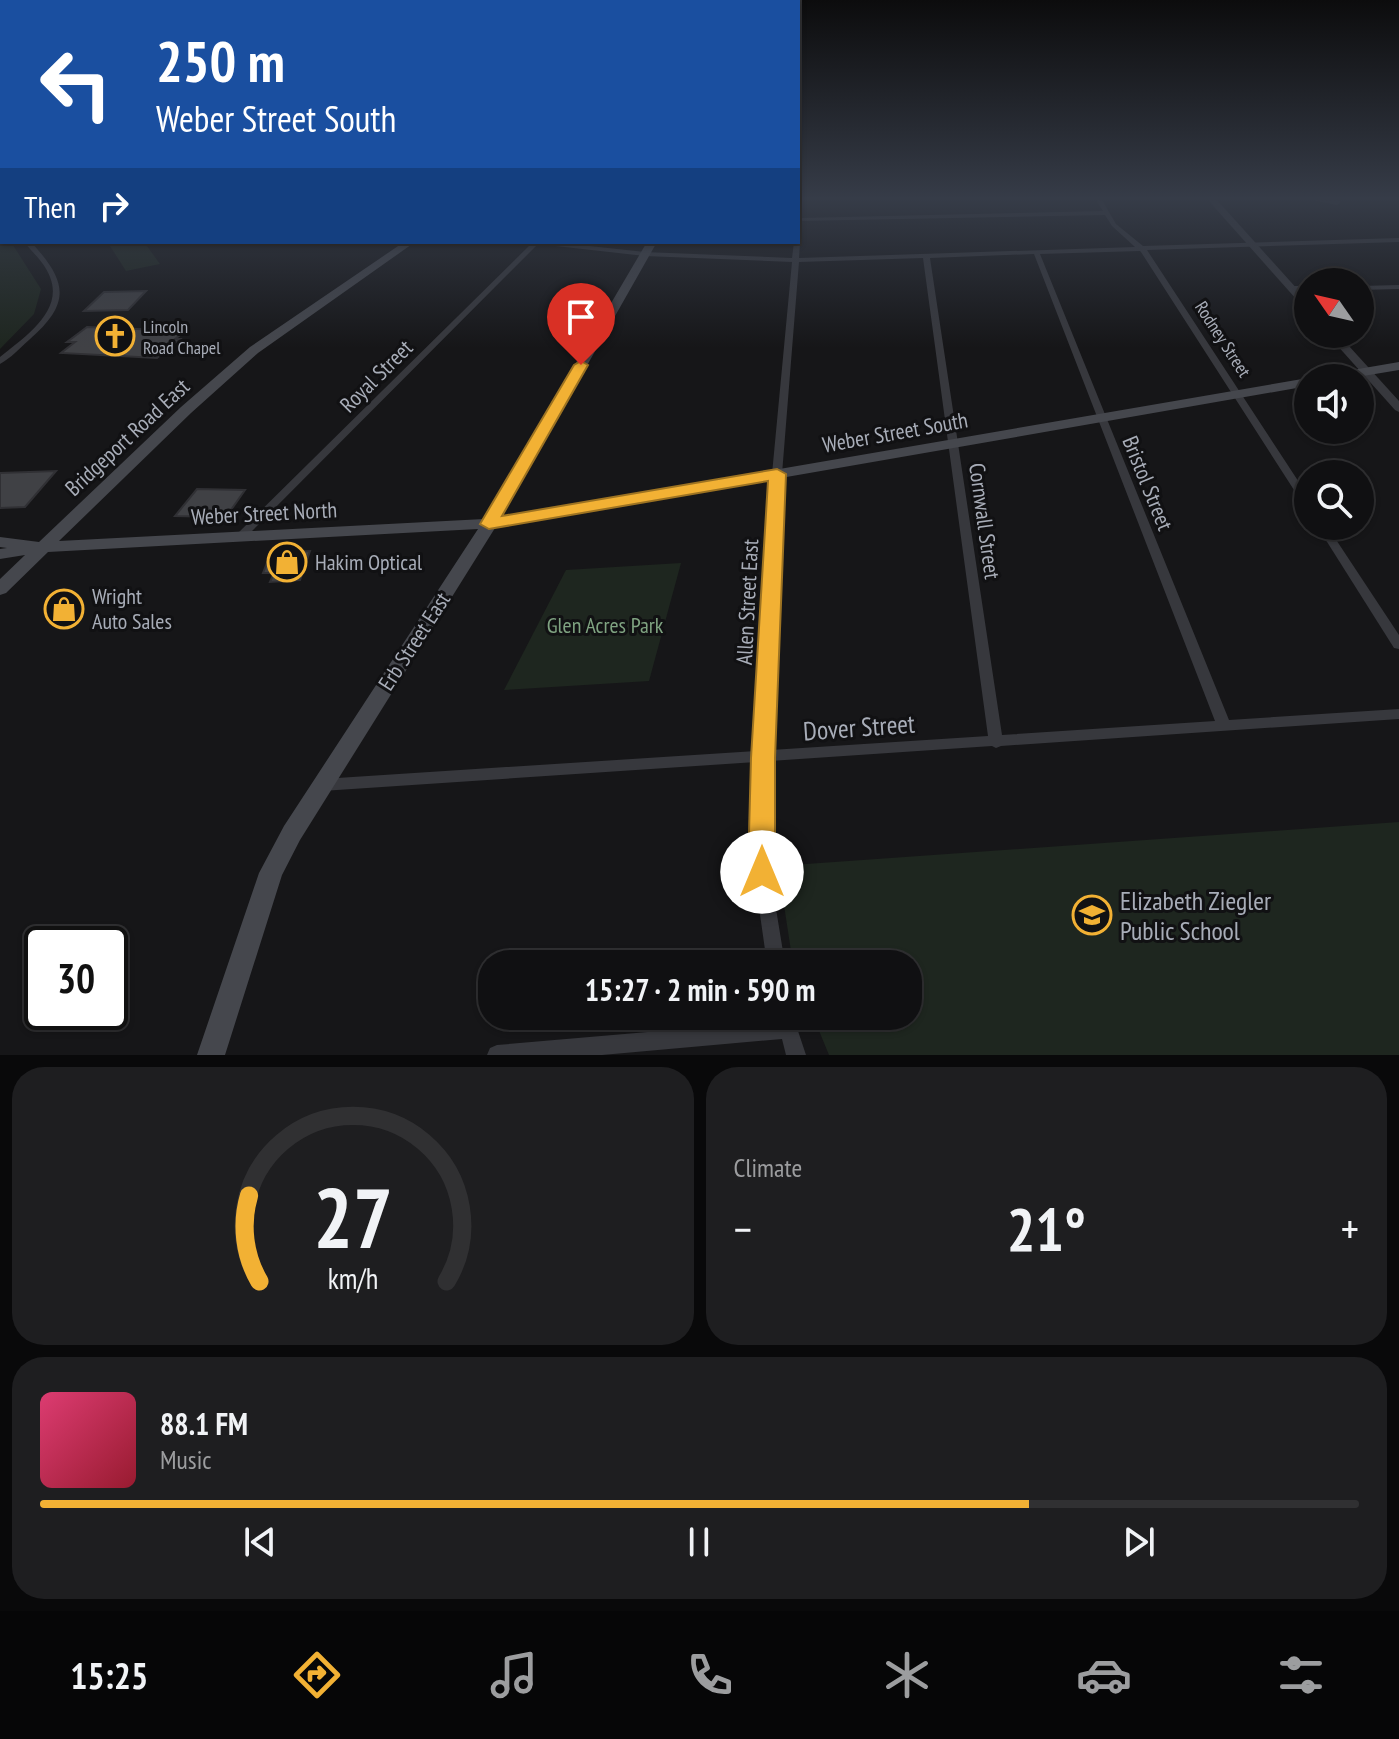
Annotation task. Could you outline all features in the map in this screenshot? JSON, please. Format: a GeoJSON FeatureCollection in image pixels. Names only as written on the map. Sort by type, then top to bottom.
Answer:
{"type":"FeatureCollection","features":[{"type":"Feature","properties":{"kind":"main road","name":"Bridgeport Road East"},"geometry":{"type":"LineString","coordinates":[[0,589],[186,410],[254,350],[400,249]]}},
{"type":"Feature","properties":{"kind":"main road","name":"Erb Street East"},"geometry":{"type":"LineString","coordinates":[[211,1055],[271,873],[322,785],[489,524],[648,249]]}},
{"type":"Feature","properties":{"kind":"main road"},"geometry":{"type":"LineString","coordinates":[[1374,370],[1399,366]]}},
{"type":"Feature","properties":{"kind":"main road","name":"Weber Street South"},"geometry":{"type":"LineString","coordinates":[[489,524],[1294,384]]}},
{"type":"Feature","properties":{"kind":"main road","name":"Weber Street North"},"geometry":{"type":"LineString","coordinates":[[0,554],[43,547],[489,524]]}},
{"type":"Feature","properties":{"kind":"main road","name":"Weber Street North"},"geometry":{"type":"LineString","coordinates":[[0,542],[24,542],[43,547]]}},
{"type":"Feature","properties":{"kind":"street"},"geometry":{"type":"LineString","coordinates":[[0,361],[46,321],[58,302],[59,291],[52,274],[33,249]]}},
{"type":"Feature","properties":{"kind":"street","name":"Royal Street"},"geometry":{"type":"LineString","coordinates":[[241,536],[529,249]]}},
{"type":"Feature","properties":{"kind":"street"},"geometry":{"type":"LineString","coordinates":[[664,249],[795,260],[1192,249]]}},
{"type":"Feature","properties":{"kind":"street","name":"Allen Street East"},"geometry":{"type":"LineString","coordinates":[[774,950],[762,872],[763,758],[777,474],[796,249]]}},
{"type":"Feature","properties":{"kind":"street"},"geometry":{"type":"LineString","coordinates":[[1254,249],[1294,291]]}},
{"type":"Feature","properties":{"kind":"street","name":"Rodney Street"},"geometry":{"type":"LineString","coordinates":[[1144,251],[1294,482]]}},
{"type":"Feature","properties":{"kind":"street","name":"Bristol Street"},"geometry":{"type":"LineString","coordinates":[[1037,254],[1224,726]]}},
{"type":"Feature","properties":{"kind":"street","name":"Cornwall Street"},"geometry":{"type":"LineString","coordinates":[[926,257],[996,742]]}},
{"type":"Feature","properties":{"kind":"street"},"geometry":{"type":"LineString","coordinates":[[1374,288],[1399,287]]}},
{"type":"Feature","properties":{"kind":"street"},"geometry":{"type":"LineString","coordinates":[[1345,348],[1360,364]]}},
{"type":"Feature","properties":{"kind":"street"},"geometry":{"type":"LineString","coordinates":[[1374,380],[1399,408]]}},
{"type":"Feature","properties":{"kind":"street"},"geometry":{"type":"LineString","coordinates":[[1331,540],[1399,645]]}},
{"type":"Feature","properties":{"kind":"street","name":"Dover Street"},"geometry":{"type":"LineString","coordinates":[[322,785],[1399,714]]}},
{"type":"Feature","properties":{"kind":"street"},"geometry":{"type":"LineString","coordinates":[[497,1055],[722,1030]]}},
{"type":"Feature","properties":{"kind":"street"},"geometry":{"type":"LineString","coordinates":[[787,1030],[796,1055]]}},
{"type":"Feature","properties":{"kind":"green space"},"geometry":{"type":"Polygon","coordinates":[[[0,249],[16,249],[41,289],[34,314],[0,349],[0,249]]]}},
{"type":"Feature","properties":{"kind":"green space"},"geometry":{"type":"Polygon","coordinates":[[[112,249],[149,249],[160,264],[126,271],[112,249]]]}},
{"type":"Feature","properties":{"kind":"green space","name":"Glen Acres Park"},"geometry":{"type":"Polygon","coordinates":[[[681,563],[649,681],[504,690],[566,570],[681,563]]]}},
{"type":"Feature","properties":{"kind":"green space","name":"Elizabeth Ziegler Public School"},"geometry":{"type":"Polygon","coordinates":[[[1399,822],[1399,1055],[829,1055],[819,1030],[922,1030],[922,950],[791,950],[778,866],[1399,822]]]}},
{"type":"Feature","properties":{"kind":"building"},"geometry":{"type":"Polygon","coordinates":[[[146,291],[128,310],[84,311],[104,292],[146,291]]]}},
{"type":"Feature","properties":{"kind":"building","name":"Lincoln Road Chapel"},"geometry":{"type":"Polygon","coordinates":[[[87,327],[184,332],[157,358],[61,353],[75,342],[67,342],[87,327]]]}},
{"type":"Feature","properties":{"kind":"building"},"geometry":{"type":"Polygon","coordinates":[[[56,471],[25,507],[0,508],[0,473],[56,471]]]}},
{"type":"Feature","properties":{"kind":"building"},"geometry":{"type":"Polygon","coordinates":[[[197,489],[245,490],[226,517],[175,516],[197,489]]]}},
{"type":"Feature","properties":{"kind":"building","name":"Hakim Optical"},"geometry":{"type":"Polygon","coordinates":[[[310,551],[300,580],[270,582],[274,573],[263,573],[271,553],[310,551]]]}},
{"type":"Feature","properties":{"kind":"place","name":"Lincoln Road Chapel"},"geometry":{"type":"Point","coordinates":[115,336]}},
{"type":"Feature","properties":{"kind":"place","name":"Hakim Optical"},"geometry":{"type":"Point","coordinates":[287,562]}},
{"type":"Feature","properties":{"kind":"place","name":"Wright Auto Sales"},"geometry":{"type":"Point","coordinates":[64,609]}},
{"type":"Feature","properties":{"kind":"place","name":"Elizabeth Ziegler Public School"},"geometry":{"type":"Point","coordinates":[1092,915]}},
{"type":"Feature","properties":{"kind":"route"},"geometry":{"type":"LineString","coordinates":[[581,365],[489,524],[777,474],[763,758],[762,872]]}}]}
